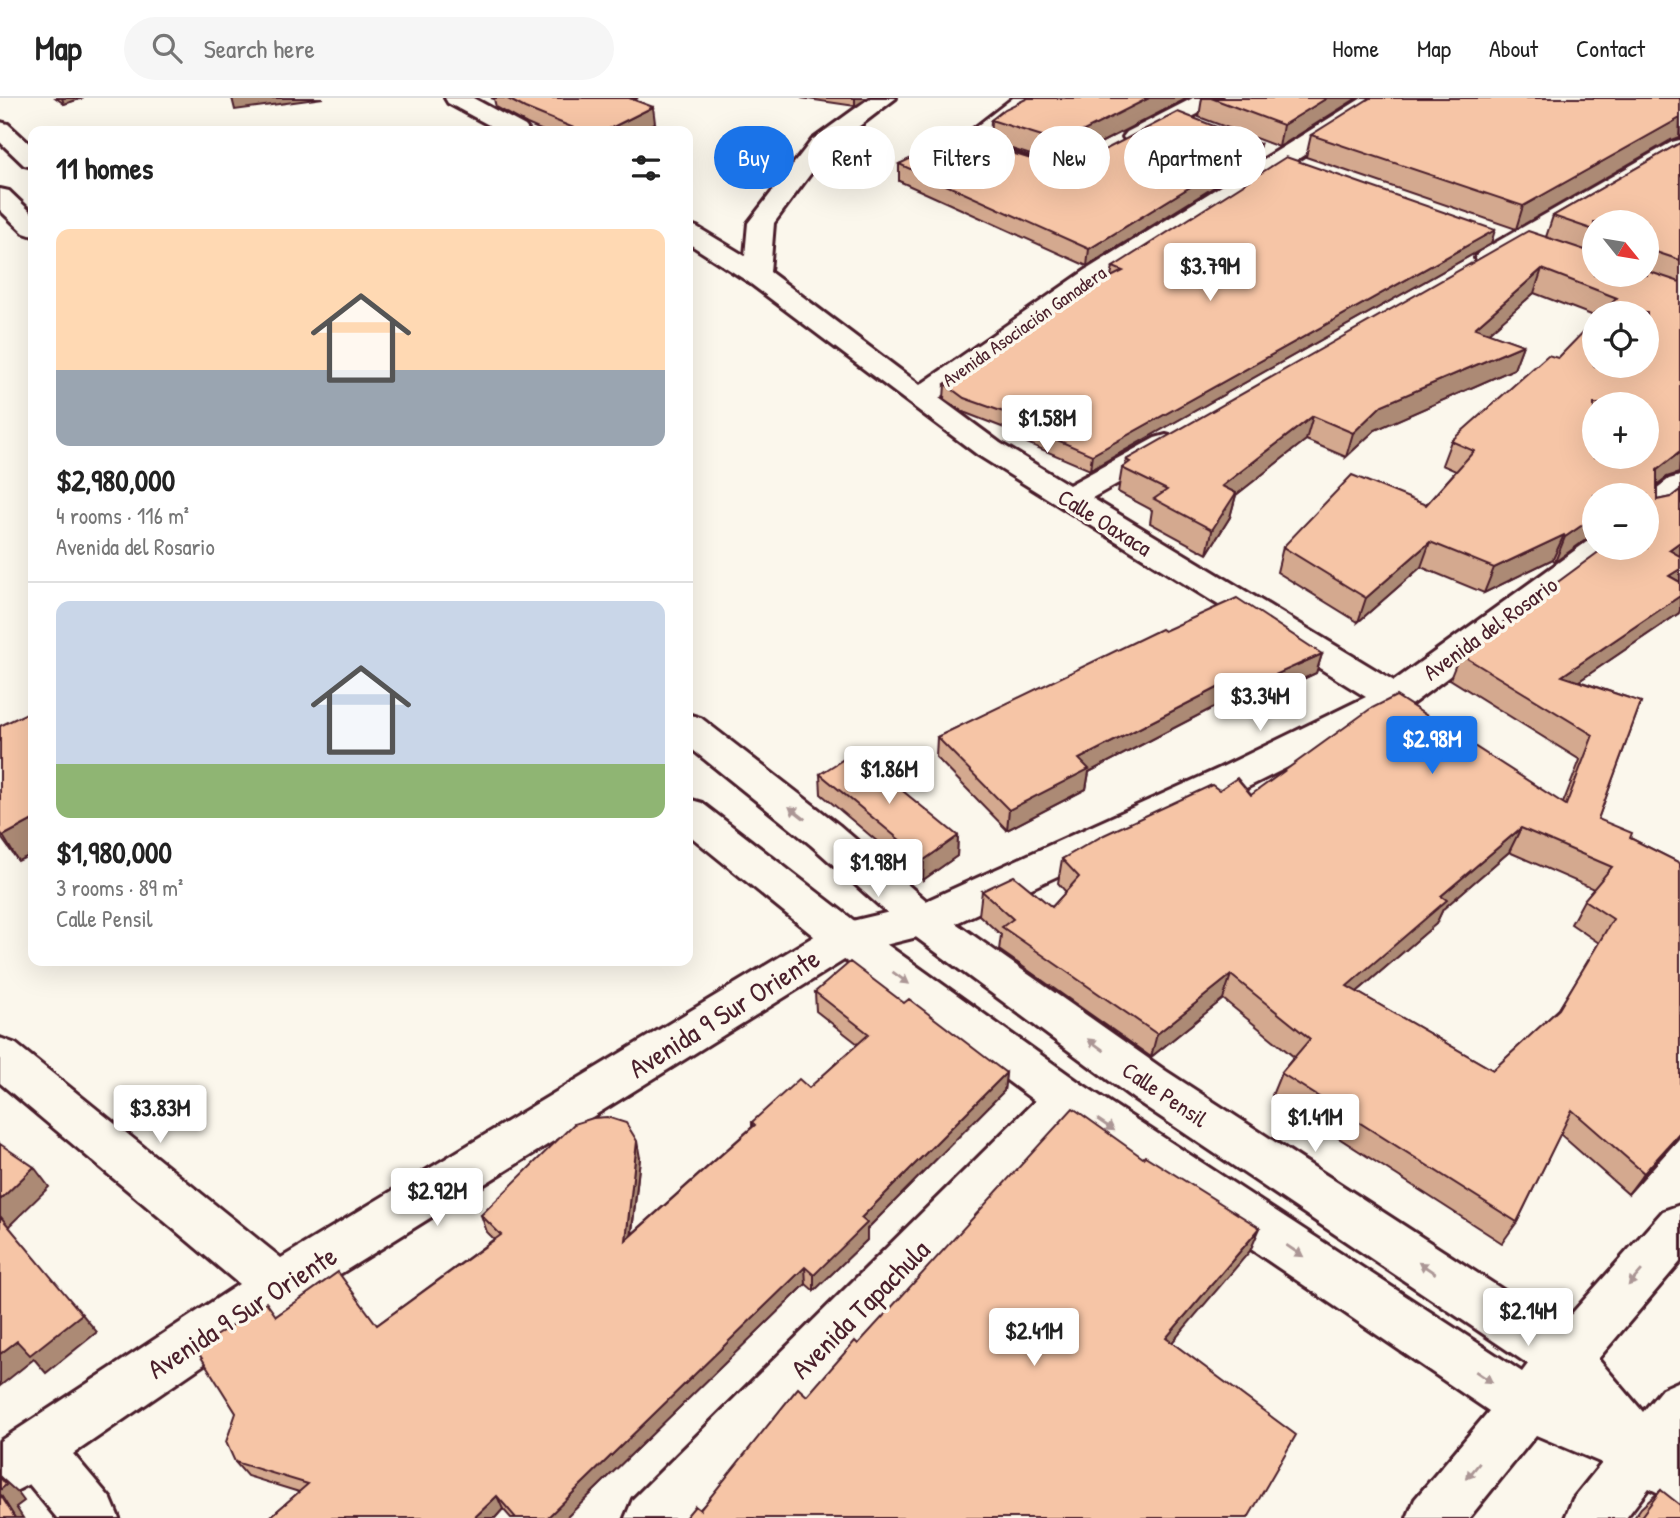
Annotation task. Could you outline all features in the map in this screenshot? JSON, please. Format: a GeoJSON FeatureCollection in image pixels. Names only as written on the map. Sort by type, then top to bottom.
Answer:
{"type":"FeatureCollection","features":[{"type":"Feature","properties":{"kind":"street"},"geometry":{"type":"LineString","coordinates":[[456,98],[508,126]]}},
{"type":"Feature","properties":{"kind":"street"},"geometry":{"type":"LineString","coordinates":[[756,275],[761,223],[820,145],[886,98]]}},
{"type":"Feature","properties":{"kind":"street"},"geometry":{"type":"LineString","coordinates":[[1027,98],[974,143],[976,149],[1029,166]]}},
{"type":"Feature","properties":{"kind":"street"},"geometry":{"type":"LineString","coordinates":[[1112,150],[1211,98]]}},
{"type":"Feature","properties":{"kind":"street","name":"Avenida Asociación Ganadera"},"geometry":{"type":"LineString","coordinates":[[920,398],[1268,154],[1378,98]]}},
{"type":"Feature","properties":{"kind":"street"},"geometry":{"type":"LineString","coordinates":[[1172,117],[1195,126]]}},
{"type":"Feature","properties":{"kind":"street"},"geometry":{"type":"LineString","coordinates":[[0,129],[28,155]]}},
{"type":"Feature","properties":{"kind":"street"},"geometry":{"type":"LineString","coordinates":[[1470,268],[1680,147]]}},
{"type":"Feature","properties":{"kind":"street"},"geometry":{"type":"LineString","coordinates":[[1268,154],[1307,168]]}},
{"type":"Feature","properties":{"kind":"street"},"geometry":{"type":"LineString","coordinates":[[0,196],[28,223]]}},
{"type":"Feature","properties":{"kind":"street","name":"Calle Oaxaca"},"geometry":{"type":"LineString","coordinates":[[693,235],[756,275],[989,449],[1395,698]]}},
{"type":"Feature","properties":{"kind":"street"},"geometry":{"type":"LineString","coordinates":[[1067,499],[1185,433]]}},
{"type":"Feature","properties":{"kind":"street"},"geometry":{"type":"LineString","coordinates":[[1659,503],[1680,486]]}},
{"type":"Feature","properties":{"kind":"street","name":"Avenida del Rosario"},"geometry":{"type":"LineString","coordinates":[[923,922],[1231,779],[1395,698],[1584,560]]}},
{"type":"Feature","properties":{"kind":"street","name":"Calle Pensil"},"geometry":{"type":"LineString","coordinates":[[693,731],[825,835],[923,922],[1150,1085],[1564,1359],[1662,1465]]}},
{"type":"Feature","properties":{"kind":"street"},"geometry":{"type":"LineString","coordinates":[[693,817],[846,938],[1067,1099],[1527,1405],[1662,1465]]}},
{"type":"Feature","properties":{"kind":"street","name":"Avenida 9 Sur Oriente"},"geometry":{"type":"LineString","coordinates":[[17,1461],[278,1286],[846,938],[923,922]]}},
{"type":"Feature","properties":{"kind":"street"},"geometry":{"type":"LineString","coordinates":[[0,1057],[278,1286]]}},
{"type":"Feature","properties":{"kind":"street","name":"Avenida Tapachula"},"geometry":{"type":"LineString","coordinates":[[652,1518],[1067,1099]]}},
{"type":"Feature","properties":{"kind":"street"},"geometry":{"type":"LineString","coordinates":[[1434,1518],[1564,1359],[1680,1227]]}},
{"type":"Feature","properties":{"kind":"street"},"geometry":{"type":"LineString","coordinates":[[1592,1518],[1662,1465],[1680,1407]]}},
{"type":"Feature","properties":{"kind":"street"},"geometry":{"type":"LineString","coordinates":[[17,1461],[92,1518]]}},
{"type":"Feature","properties":{"kind":"building"},"geometry":{"type":"Polygon","coordinates":[[[506,98],[629,98],[653,107],[615,126],[569,126],[506,98]]]}},
{"type":"Feature","properties":{"kind":"building"},"geometry":{"type":"Polygon","coordinates":[[[1028,98],[1149,98],[1094,126],[1029,126],[1029,132],[991,120],[1005,109],[1028,98]]]}},
{"type":"Feature","properties":{"kind":"building"},"geometry":{"type":"Polygon","coordinates":[[[1211,98],[1327,98],[1283,125],[1211,98]]]}},
{"type":"Feature","properties":{"kind":"building"},"geometry":{"type":"Polygon","coordinates":[[[1370,98],[1680,98],[1680,118],[1523,206],[1311,135],[1370,98]]]}},
{"type":"Feature","properties":{"kind":"building"},"geometry":{"type":"Polygon","coordinates":[[[1178,112],[1214,126],[1151,126],[1178,112]]]}},
{"type":"Feature","properties":{"kind":"building"},"geometry":{"type":"Polygon","coordinates":[[[1124,140],[1124,189],[1187,189],[1089,249],[955,189],[1015,189],[1015,154],[1029,158],[1029,189],[1110,189],[1110,147],[1124,140]]]}},
{"type":"Feature","properties":{"kind":"building"},"geometry":{"type":"Polygon","coordinates":[[[1680,143],[1680,260],[1659,253],[1659,210],[1582,210],[1582,226],[1553,216],[1680,143]]]}},
{"type":"Feature","properties":{"kind":"building"},"geometry":{"type":"Polygon","coordinates":[[[1286,157],[1495,230],[1092,455],[1008,419],[1012,415],[964,398],[945,384],[1063,301],[1123,271],[1113,267],[1236,189],[1266,189],[1266,170],[1286,157]]]}},
{"type":"Feature","properties":{"kind":"building"},"geometry":{"type":"Polygon","coordinates":[[[909,159],[909,168],[899,164],[909,159]]]}},
{"type":"Feature","properties":{"kind":"building"},"geometry":{"type":"Polygon","coordinates":[[[1528,231],[1582,249],[1582,284],[1542,269],[1475,328],[1523,345],[1382,405],[1353,433],[1313,416],[1222,486],[1236,493],[1212,530],[1154,499],[1167,490],[1122,468],[1130,462],[1126,460],[1528,231]]]}},
{"type":"Feature","properties":{"kind":"building"},"geometry":{"type":"Polygon","coordinates":[[[1659,275],[1680,282],[1680,452],[1659,468],[1659,392],[1582,392],[1582,469],[1658,469],[1657,483],[1582,483],[1582,525],[1565,537],[1564,535],[1494,568],[1430,542],[1366,598],[1283,547],[1352,475],[1426,505],[1474,451],[1451,441],[1548,355],[1558,358],[1582,333],[1582,378],[1659,378],[1659,301],[1614,301],[1617,298],[1589,287],[1659,287],[1659,275]]]}},
{"type":"Feature","properties":{"kind":"building"},"geometry":{"type":"Polygon","coordinates":[[[1680,490],[1680,542],[1669,550],[1680,556],[1680,569],[1669,576],[1680,582],[1680,596],[1562,676],[1641,702],[1598,819],[1632,833],[1630,838],[1680,863],[1680,1133],[1644,1173],[1572,1110],[1517,1222],[1281,1073],[1310,1039],[1231,975],[1157,1034],[1002,927],[1013,919],[982,891],[1014,876],[1052,907],[1079,877],[1062,859],[1104,835],[1212,785],[1219,790],[1237,778],[1251,795],[1370,709],[1396,696],[1566,805],[1593,735],[1460,654],[1588,560],[1659,560],[1659,500],[1671,497],[1680,490]],[[1521,828],[1441,896],[1447,900],[1347,986],[1493,1070],[1559,1009],[1613,919],[1584,900],[1612,867],[1521,828]]]}},
{"type":"Feature","properties":{"kind":"building"},"geometry":{"type":"Polygon","coordinates":[[[1237,598],[1322,654],[1239,691],[1229,682],[1079,759],[1089,769],[1009,810],[937,737],[1161,629],[1164,631],[1237,598]]]}},
{"type":"Feature","properties":{"kind":"building"},"geometry":{"type":"Polygon","coordinates":[[[28,712],[28,823],[3,836],[0,832],[0,726],[28,712]]]}},
{"type":"Feature","properties":{"kind":"building"},"geometry":{"type":"Polygon","coordinates":[[[855,752],[958,836],[924,860],[820,774],[855,752]]]}},
{"type":"Feature","properties":{"kind":"building"},"geometry":{"type":"Polygon","coordinates":[[[850,962],[904,1003],[909,999],[1006,1073],[861,1218],[867,1223],[814,1275],[805,1267],[547,1518],[516,1518],[497,1496],[474,1518],[269,1518],[308,1484],[235,1462],[226,1442],[236,1413],[196,1349],[266,1302],[276,1316],[338,1272],[377,1325],[501,1235],[481,1215],[574,1124],[593,1118],[607,1117],[626,1123],[637,1141],[626,1240],[755,1125],[752,1122],[799,1079],[809,1088],[869,1034],[815,992],[850,962]]]}},
{"type":"Feature","properties":{"kind":"building"},"geometry":{"type":"Polygon","coordinates":[[[1073,1108],[1143,1158],[1145,1156],[1260,1228],[1166,1338],[1296,1435],[1248,1518],[685,1518],[695,1506],[700,1510],[798,1388],[807,1396],[855,1341],[858,1344],[1073,1108]]]}},
{"type":"Feature","properties":{"kind":"building"},"geometry":{"type":"Polygon","coordinates":[[[0,1144],[34,1167],[0,1200],[0,1144]]]}},
{"type":"Feature","properties":{"kind":"building"},"geometry":{"type":"Polygon","coordinates":[[[0,1216],[82,1314],[30,1355],[17,1341],[0,1354],[0,1216]]]}},
{"type":"Feature","properties":{"kind":"building"},"geometry":{"type":"Polygon","coordinates":[[[0,1477],[6,1485],[0,1490],[0,1477]]]}},
{"type":"Feature","properties":{"kind":"building"},"geometry":{"type":"Polygon","coordinates":[[[1661,1490],[1680,1505],[1680,1518],[1640,1518],[1661,1490]]]}},
{"type":"Feature","properties":{"kind":"building"},"geometry":{"type":"Polygon","coordinates":[[[0,1494],[15,1518],[0,1518],[0,1494]]]}}]}
